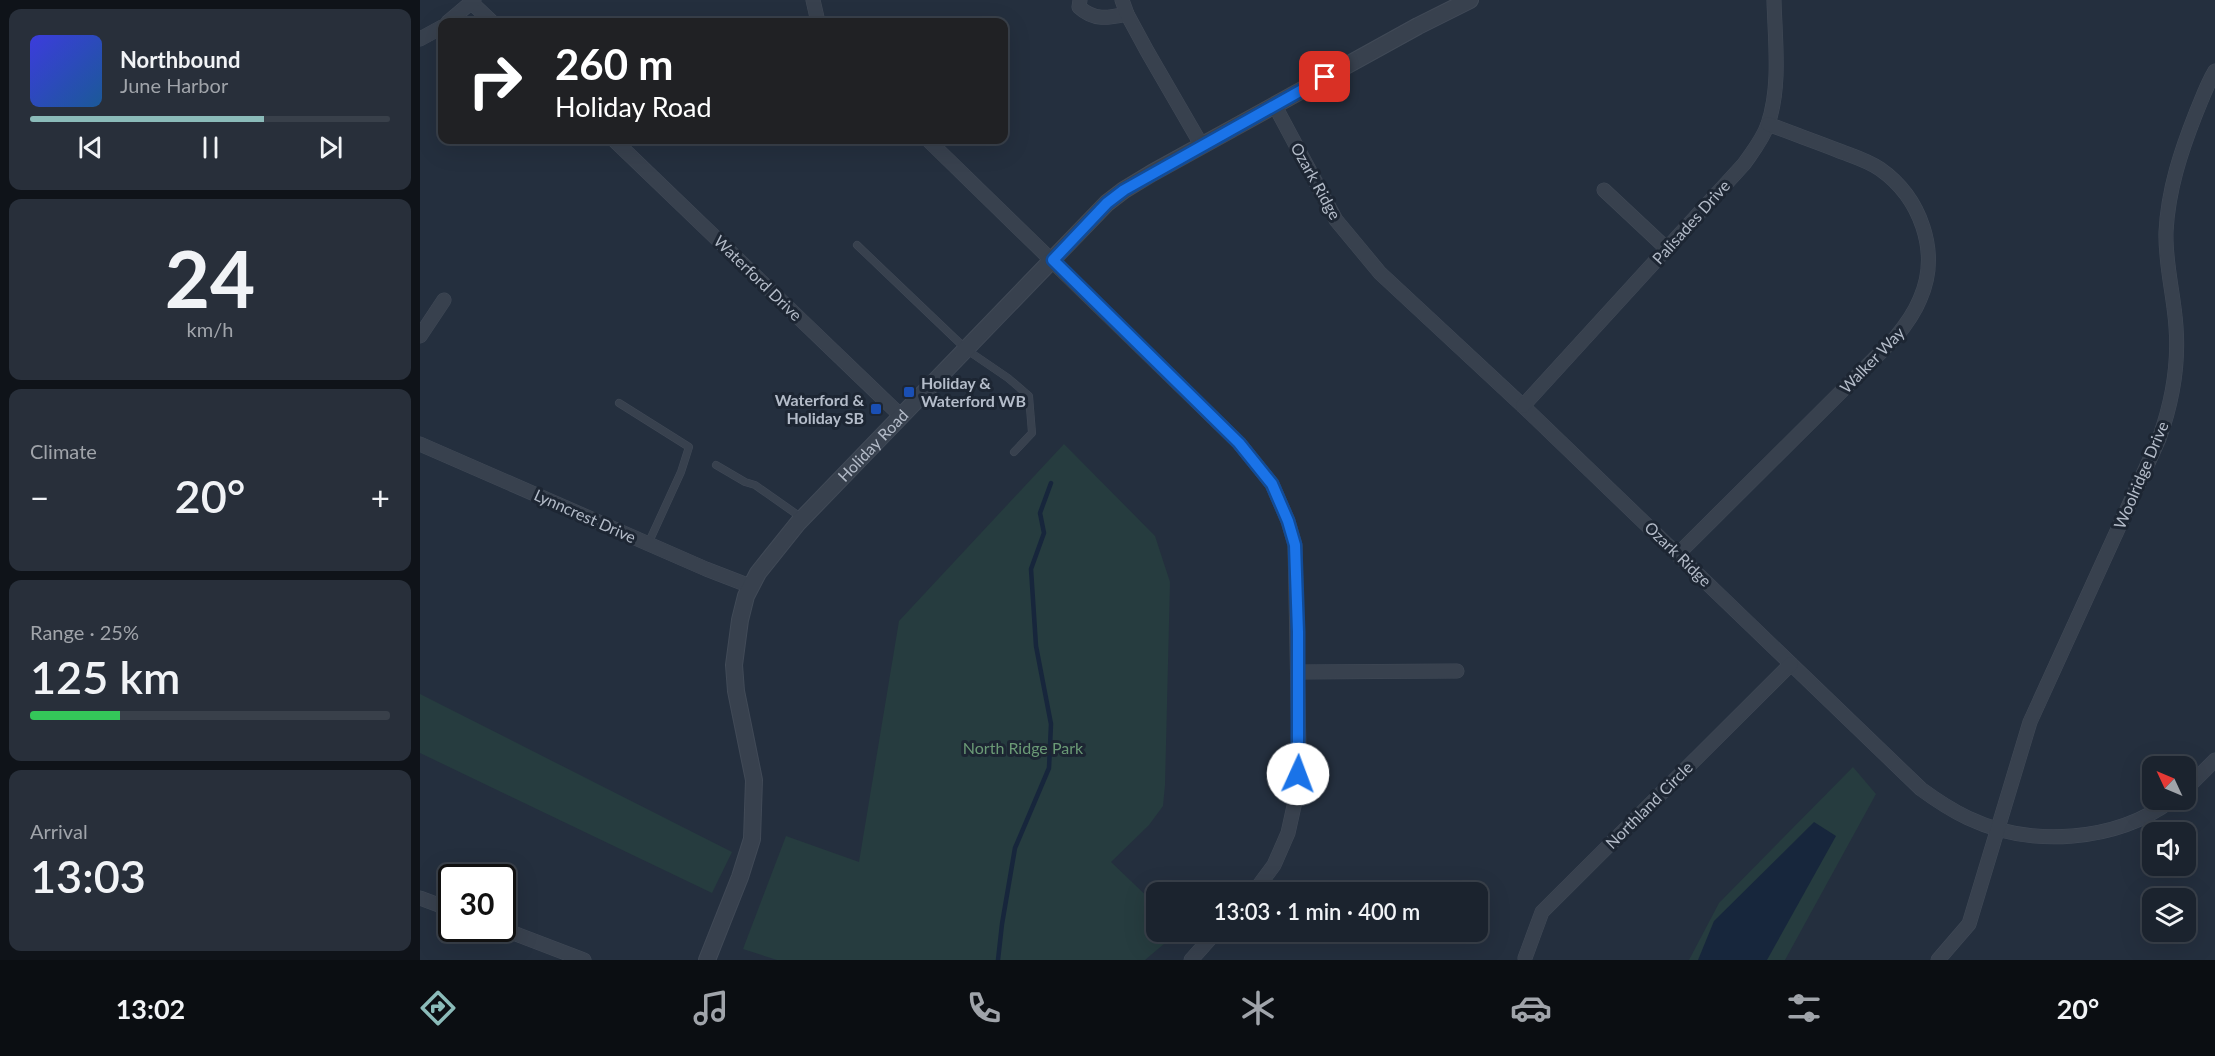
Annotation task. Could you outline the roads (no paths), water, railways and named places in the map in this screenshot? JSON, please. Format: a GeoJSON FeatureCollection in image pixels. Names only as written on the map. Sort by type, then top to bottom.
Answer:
{"type":"FeatureCollection","features":[{"type":"Feature","properties":{"kind":"street"},"geometry":{"type":"LineString","coordinates":[[813,0],[817,18]]}},
{"type":"Feature","properties":{"kind":"street"},"geometry":{"type":"LineString","coordinates":[[1080,0],[1079,7],[1088,16],[1103,19],[1127,14]]}},
{"type":"Feature","properties":{"kind":"street"},"geometry":{"type":"LineString","coordinates":[[1122,0],[1127,14],[1202,146]]}},
{"type":"Feature","properties":{"kind":"street","name":"Holiday Road"},"geometry":{"type":"LineString","coordinates":[[707,960],[740,877],[752,839],[754,780],[736,691],[734,665],[740,620],[750,586],[769,556],[802,518],[864,457],[1107,203],[1124,190],[1202,146],[1418,26],[1470,0]]}},
{"type":"Feature","properties":{"kind":"street","name":"Palisades Drive"},"geometry":{"type":"LineString","coordinates":[[1523,406],[1744,164],[1762,136],[1768,124],[1775,76],[1774,0]]}},
{"type":"Feature","properties":{"kind":"street"},"geometry":{"type":"LineString","coordinates":[[453,18],[473,1],[488,18]]}},
{"type":"Feature","properties":{"kind":"street"},"geometry":{"type":"LineString","coordinates":[[420,39],[438,29]]}},
{"type":"Feature","properties":{"kind":"street","name":"Woolridge Drive"},"geometry":{"type":"LineString","coordinates":[[1938,960],[1969,924],[2030,722],[2159,439],[2168,413],[2177,359],[2176,326],[2166,233],[2169,202],[2176,170],[2194,119],[2215,71]]}},
{"type":"Feature","properties":{"kind":"street","name":"Ozark Ridge"},"geometry":{"type":"LineString","coordinates":[[1275,106],[1336,220],[1380,273],[1523,406],[1921,789],[1953,810],[1997,829],[2032,836],[2061,837],[2089,834],[2117,827],[2154,810]]}},
{"type":"Feature","properties":{"kind":"street","name":"Walker Way"},"geometry":{"type":"LineString","coordinates":[[1678,554],[1895,338],[1920,301],[1927,275],[1926,240],[1920,219],[1911,201],[1893,179],[1869,162],[1768,124]]}},
{"type":"Feature","properties":{"kind":"street","name":"Waterford Drive"},"geometry":{"type":"LineString","coordinates":[[618,144],[901,416]]}},
{"type":"Feature","properties":{"kind":"street"},"geometry":{"type":"LineString","coordinates":[[932,144],[1239,443],[1272,484],[1288,521],[1295,545],[1299,752],[1294,815],[1274,865],[1261,882]]}},
{"type":"Feature","properties":{"kind":"street"},"geometry":{"type":"LineString","coordinates":[[1604,190],[1666,249]]}},
{"type":"Feature","properties":{"kind":"street"},"geometry":{"type":"LineString","coordinates":[[420,336],[444,300]]}},
{"type":"Feature","properties":{"kind":"street","name":"Lynncrest Drive"},"geometry":{"type":"LineString","coordinates":[[420,444],[750,586]]}},
{"type":"Feature","properties":{"kind":"street","name":"Northland Circle"},"geometry":{"type":"LineString","coordinates":[[1525,958],[1542,912],[1791,664]]}},
{"type":"Feature","properties":{"kind":"street"},"geometry":{"type":"LineString","coordinates":[[1298,672],[1457,671]]}},
{"type":"Feature","properties":{"kind":"street"},"geometry":{"type":"LineString","coordinates":[[2196,779],[2215,760]]}},
{"type":"Feature","properties":{"kind":"street"},"geometry":{"type":"LineString","coordinates":[[420,898],[438,905]]}},
{"type":"Feature","properties":{"kind":"street"},"geometry":{"type":"LineString","coordinates":[[516,934],[584,960]]}},
{"type":"Feature","properties":{"kind":"street"},"geometry":{"type":"LineString","coordinates":[[1191,960],[1207,942]]}},
{"type":"Feature","properties":{"kind":"lane"},"geometry":{"type":"LineString","coordinates":[[857,245],[967,350],[1008,378],[1029,396],[1032,432],[1014,452]]}},
{"type":"Feature","properties":{"kind":"lane"},"geometry":{"type":"LineString","coordinates":[[619,403],[689,447],[681,472],[648,544]]}},
{"type":"Feature","properties":{"kind":"lane"},"geometry":{"type":"LineString","coordinates":[[716,465],[745,482],[755,485],[802,518]]}},
{"type":"Feature","properties":{"kind":"water"},"geometry":{"type":"Polygon","coordinates":[[[1814,822],[1836,836],[1767,960],[1698,960],[1714,921],[1814,822]]]}},
{"type":"Feature","properties":{"kind":"waterway"},"geometry":{"type":"LineString","coordinates":[[998,960],[1015,848],[1049,768],[1051,724],[1036,646],[1031,569],[1044,533],[1040,513],[1051,483]]}},
{"type":"Feature","properties":{"kind":"place","name":"Holiday & Waterford WB"},"geometry":{"type":"Point","coordinates":[909,392]}},
{"type":"Feature","properties":{"kind":"place","name":"Waterford & Holiday SB"},"geometry":{"type":"Point","coordinates":[876,409]}},
{"type":"Feature","properties":{"kind":"park label","name":"North Ridge Park"},"geometry":{"type":"Point","coordinates":[1023,748]}}]}
